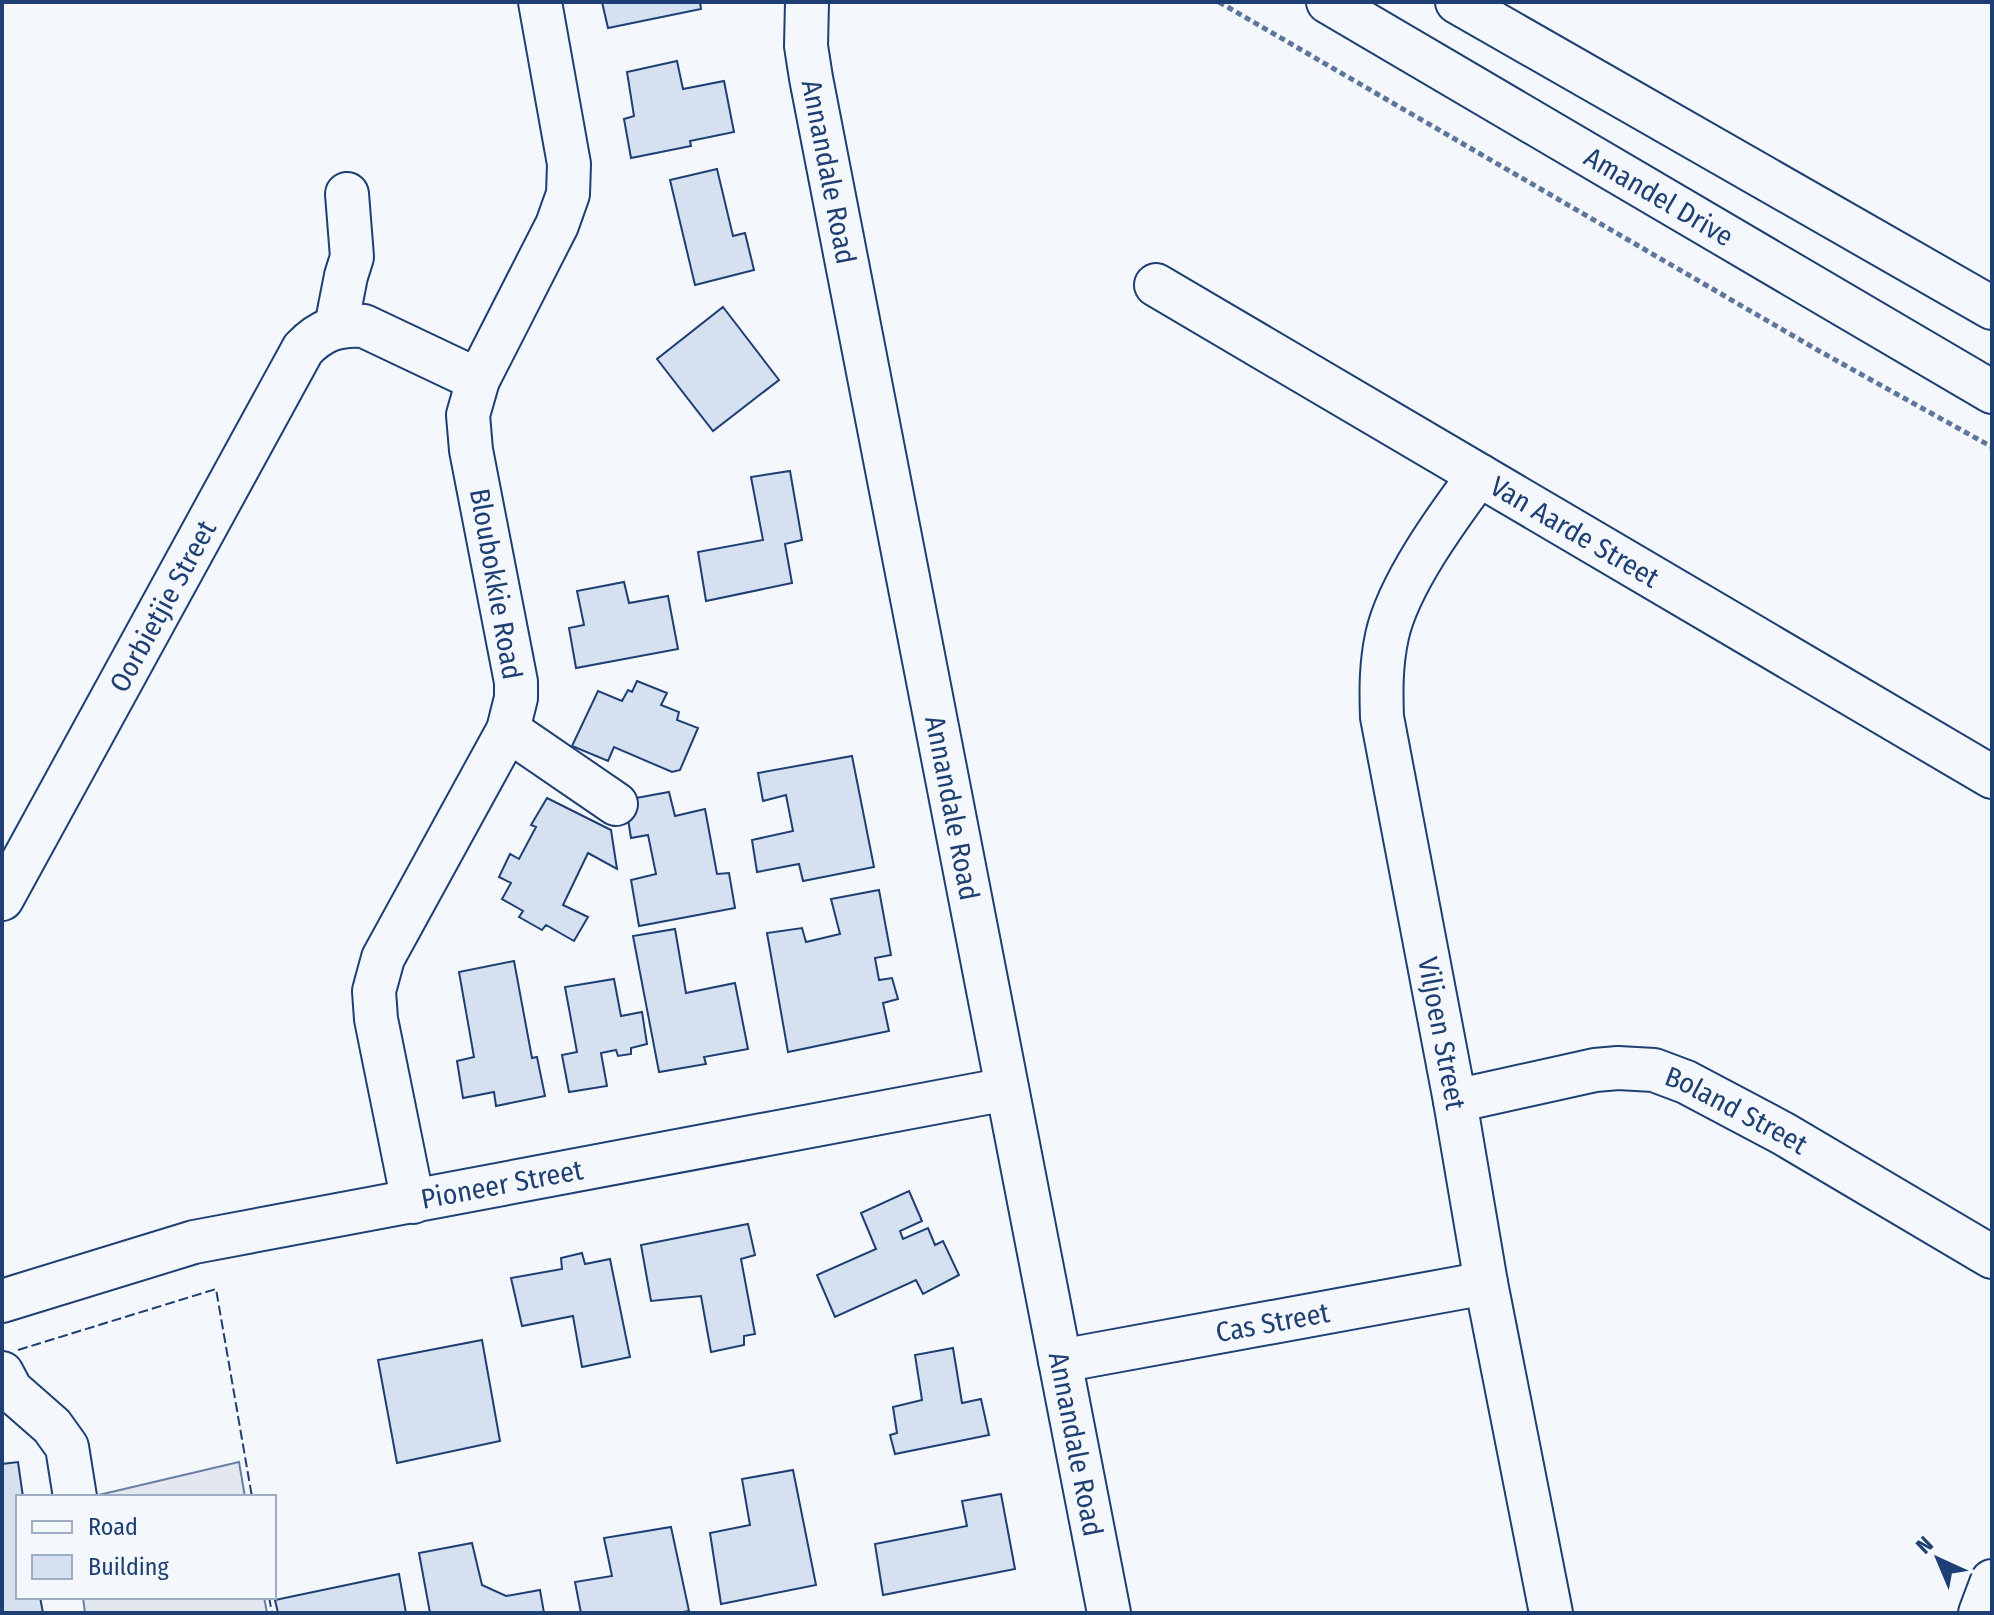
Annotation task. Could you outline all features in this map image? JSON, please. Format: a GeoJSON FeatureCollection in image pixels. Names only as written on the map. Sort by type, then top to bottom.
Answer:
{"type":"FeatureCollection","features":[{"type":"Feature","properties":{"kind":"street","name":"Bloubokkie Road"},"geometry":{"type":"LineString","coordinates":[[413,1202],[374,1005],[377,974],[508,730],[516,698],[516,682],[468,415],[478,380],[557,225],[568,194],[569,164],[540,2]]}},
{"type":"Feature","properties":{"kind":"street","name":"Annandale Road"},"geometry":{"type":"LineString","coordinates":[[807,2],[806,46],[811,78],[1109,1613]]}},
{"type":"Feature","properties":{"kind":"street","name":"Amandel Drive"},"geometry":{"type":"LineString","coordinates":[[1328,2],[1988,380]]}},
{"type":"Feature","properties":{"kind":"street"},"geometry":{"type":"LineString","coordinates":[[1457,2],[1992,308]]}},
{"type":"Feature","properties":{"kind":"street"},"geometry":{"type":"LineString","coordinates":[[347,194],[352,257],[336,327],[364,326],[378,331],[478,380]]}},
{"type":"Feature","properties":{"kind":"street","name":"Van Aarde Street"},"geometry":{"type":"LineString","coordinates":[[1156,285],[1992,777]]}},
{"type":"Feature","properties":{"kind":"street","name":"Oorbietjie Street"},"geometry":{"type":"LineString","coordinates":[[2,899],[296,360],[313,340],[336,327]]}},
{"type":"Feature","properties":{"kind":"street","name":"Viljoen Street"},"geometry":{"type":"LineString","coordinates":[[1479,475],[1451,513],[1407,585],[1387,633],[1381,670],[1382,717],[1455,1101],[1486,1283],[1551,1613]]}},
{"type":"Feature","properties":{"kind":"street"},"geometry":{"type":"LineString","coordinates":[[508,730],[616,804]]}},
{"type":"Feature","properties":{"kind":"street","name":"Boland Street"},"geometry":{"type":"LineString","coordinates":[[1455,1101],[1595,1070],[1654,1070],[1686,1082],[1784,1134],[1992,1257]]}},
{"type":"Feature","properties":{"kind":"street","name":"Pioneer Street"},"geometry":{"type":"LineString","coordinates":[[2,1301],[194,1242],[1007,1089]]}},
{"type":"Feature","properties":{"kind":"street","name":"Cas Street"},"geometry":{"type":"LineString","coordinates":[[1060,1361],[1486,1283]]}},
{"type":"Feature","properties":{"kind":"street"},"geometry":{"type":"LineString","coordinates":[[2,1373],[11,1390],[52,1426],[67,1447],[75,1495]]}},
{"type":"Feature","properties":{"kind":"street"},"geometry":{"type":"LineString","coordinates":[[1980,1613],[1992,1581]]}},
{"type":"Feature","properties":{"kind":"path"},"geometry":{"type":"LineString","coordinates":[[1219,2],[1992,447]]}},
{"type":"Feature","properties":{"kind":"shaded area"},"geometry":{"type":"Polygon","coordinates":[[[239,1462],[245,1495],[99,1495],[239,1462]]]}},
{"type":"Feature","properties":{"kind":"shaded area"},"geometry":{"type":"Polygon","coordinates":[[[83,1599],[264,1599],[267,1613],[85,1613],[83,1599]]]}},
{"type":"Feature","properties":{"kind":"building"},"geometry":{"type":"Polygon","coordinates":[[[602,2],[700,2],[701,9],[608,28],[602,2]]]}},
{"type":"Feature","properties":{"kind":"building"},"geometry":{"type":"Polygon","coordinates":[[[677,61],[683,89],[724,81],[734,132],[690,141],[691,146],[631,158],[624,119],[634,116],[627,72],[677,61]]]}},
{"type":"Feature","properties":{"kind":"building"},"geometry":{"type":"Polygon","coordinates":[[[717,169],[733,236],[745,233],[754,270],[695,285],[670,180],[717,169]]]}},
{"type":"Feature","properties":{"kind":"building"},"geometry":{"type":"Polygon","coordinates":[[[723,307],[779,380],[713,431],[657,359],[723,307]]]}},
{"type":"Feature","properties":{"kind":"building"},"geometry":{"type":"Polygon","coordinates":[[[790,471],[802,540],[785,544],[792,583],[706,601],[698,552],[763,540],[751,477],[790,471]]]}},
{"type":"Feature","properties":{"kind":"building"},"geometry":{"type":"Polygon","coordinates":[[[624,582],[629,603],[668,596],[678,649],[576,668],[569,628],[584,625],[577,591],[624,582]]]}},
{"type":"Feature","properties":{"kind":"building"},"geometry":{"type":"Polygon","coordinates":[[[637,681],[667,693],[661,705],[679,712],[677,720],[698,728],[680,770],[672,772],[614,747],[608,761],[572,746],[598,691],[622,701],[628,690],[632,692],[637,681]]]}},
{"type":"Feature","properties":{"kind":"building"},"geometry":{"type":"Polygon","coordinates":[[[852,756],[874,867],[803,881],[799,864],[757,872],[752,840],[793,831],[786,795],[763,801],[758,773],[852,756]]]}},
{"type":"Feature","properties":{"kind":"building"},"geometry":{"type":"Polygon","coordinates":[[[669,792],[675,816],[705,809],[717,874],[729,873],[735,908],[639,926],[631,880],[656,874],[648,835],[631,838],[625,800],[669,792]]]}},
{"type":"Feature","properties":{"kind":"building"},"geometry":{"type":"Polygon","coordinates":[[[547,798],[611,830],[617,869],[588,853],[563,905],[588,917],[574,941],[546,925],[542,930],[519,917],[523,911],[502,899],[511,883],[499,877],[510,854],[519,859],[536,827],[531,825],[547,798]]]}},
{"type":"Feature","properties":{"kind":"building"},"geometry":{"type":"Polygon","coordinates":[[[879,890],[891,955],[875,958],[879,980],[892,978],[898,999],[883,1003],[889,1031],[788,1052],[767,933],[802,928],[806,942],[840,934],[831,899],[879,890]]]}},
{"type":"Feature","properties":{"kind":"building"},"geometry":{"type":"Polygon","coordinates":[[[675,929],[686,993],[735,983],[748,1049],[704,1057],[706,1064],[659,1072],[633,936],[675,929]]]}},
{"type":"Feature","properties":{"kind":"building"},"geometry":{"type":"Polygon","coordinates":[[[514,961],[532,1058],[537,1057],[545,1096],[496,1106],[494,1092],[463,1098],[457,1061],[474,1057],[459,972],[514,961]]]}},
{"type":"Feature","properties":{"kind":"building"},"geometry":{"type":"Polygon","coordinates":[[[614,979],[621,1016],[642,1012],[647,1044],[631,1048],[631,1054],[618,1056],[616,1050],[601,1053],[607,1086],[569,1092],[562,1055],[577,1052],[565,987],[614,979]]]}},
{"type":"Feature","properties":{"kind":"building"},"geometry":{"type":"Polygon","coordinates":[[[909,1191],[922,1221],[900,1231],[903,1239],[928,1228],[935,1245],[943,1241],[959,1275],[923,1294],[916,1280],[835,1317],[817,1275],[876,1249],[861,1213],[909,1191]]]}},
{"type":"Feature","properties":{"kind":"building"},"geometry":{"type":"Polygon","coordinates":[[[748,1224],[755,1255],[741,1259],[755,1334],[744,1336],[744,1345],[711,1352],[701,1296],[651,1301],[641,1245],[748,1224]]]}},
{"type":"Feature","properties":{"kind":"building"},"geometry":{"type":"Polygon","coordinates":[[[582,1253],[585,1264],[610,1259],[630,1357],[582,1367],[573,1316],[522,1326],[511,1278],[562,1269],[561,1258],[582,1253]]]}},
{"type":"Feature","properties":{"kind":"building"},"geometry":{"type":"Polygon","coordinates":[[[482,1340],[500,1441],[397,1463],[378,1360],[482,1340]]]}},
{"type":"Feature","properties":{"kind":"building"},"geometry":{"type":"Polygon","coordinates":[[[953,1348],[962,1403],[981,1399],[989,1435],[895,1454],[890,1435],[897,1433],[893,1407],[922,1400],[915,1355],[953,1348]]]}},
{"type":"Feature","properties":{"kind":"building"},"geometry":{"type":"Polygon","coordinates":[[[18,1462],[23,1495],[16,1495],[16,1599],[40,1599],[43,1613],[2,1613],[2,1464],[18,1462]]]}},
{"type":"Feature","properties":{"kind":"building"},"geometry":{"type":"Polygon","coordinates":[[[793,1470],[816,1585],[721,1604],[710,1533],[750,1525],[742,1479],[793,1470]]]}},
{"type":"Feature","properties":{"kind":"building"},"geometry":{"type":"Polygon","coordinates":[[[1001,1494],[1015,1569],[883,1595],[875,1544],[967,1526],[962,1501],[1001,1494]]]}},
{"type":"Feature","properties":{"kind":"building"},"geometry":{"type":"Polygon","coordinates":[[[671,1527],[689,1611],[581,1613],[575,1582],[612,1576],[604,1538],[671,1527]]]}},
{"type":"Feature","properties":{"kind":"building"},"geometry":{"type":"Polygon","coordinates":[[[472,1543],[482,1585],[506,1596],[540,1590],[544,1613],[430,1613],[419,1553],[472,1543]]]}},
{"type":"Feature","properties":{"kind":"building"},"geometry":{"type":"Polygon","coordinates":[[[399,1574],[406,1613],[278,1613],[275,1600],[399,1574]]]}},
{"type":"Feature","properties":{"kind":"fence"},"geometry":{"type":"LineString","coordinates":[[18,1350],[216,1289],[252,1495]]}},
{"type":"Feature","properties":{"kind":"fence"},"geometry":{"type":"LineString","coordinates":[[269,1599],[272,1613]]}}]}
